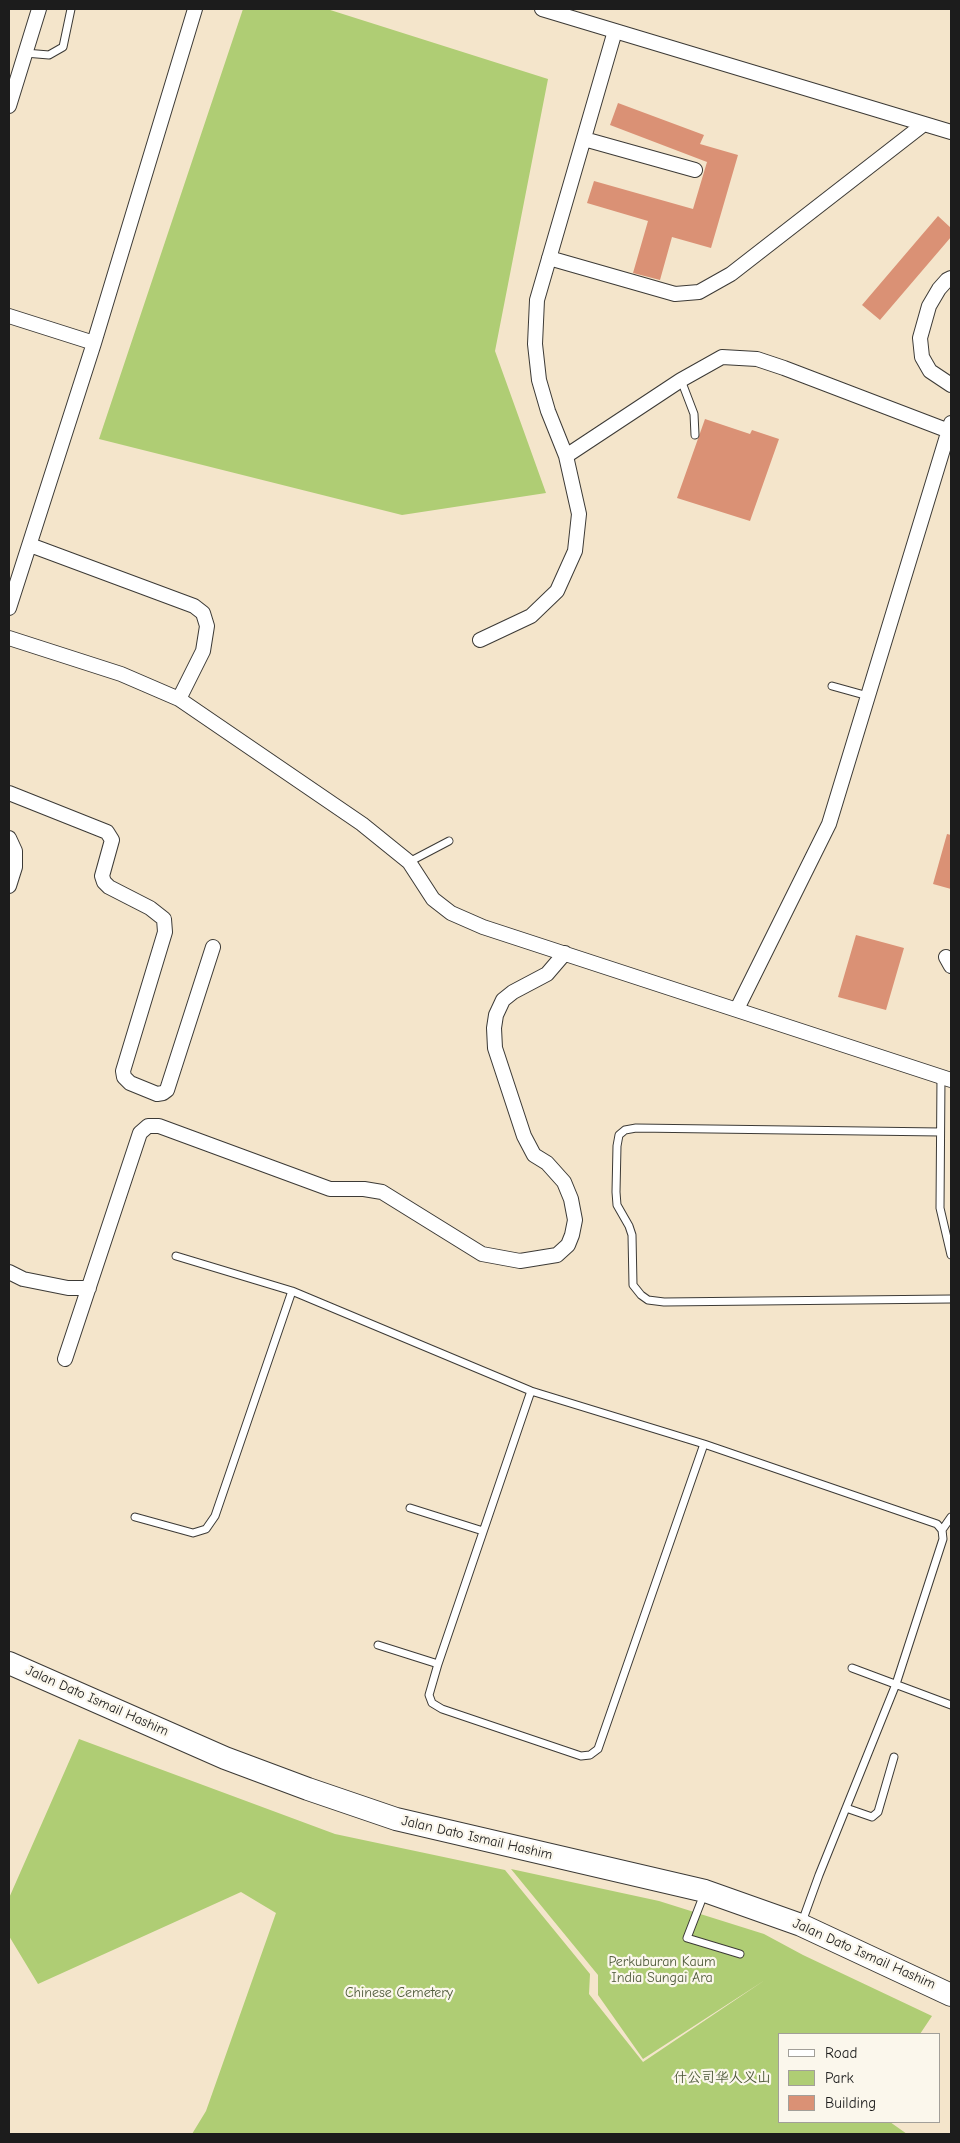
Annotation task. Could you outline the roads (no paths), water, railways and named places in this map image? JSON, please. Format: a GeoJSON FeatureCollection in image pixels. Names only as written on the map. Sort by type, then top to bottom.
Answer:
{"type":"FeatureCollection","features":[{"type":"Feature","properties":{"kind":"main road","name":"Jalan Dato Ismail Hashim"},"geometry":{"type":"LineString","coordinates":[[9,1663],[225,1758],[396,1819],[705,1891],[802,1924],[951,1995]]}},
{"type":"Feature","properties":{"kind":"street"},"geometry":{"type":"LineString","coordinates":[[9,106],[39,9]]}},
{"type":"Feature","properties":{"kind":"street"},"geometry":{"type":"LineString","coordinates":[[9,608],[94,344],[195,9]]}},
{"type":"Feature","properties":{"kind":"street"},"geometry":{"type":"LineString","coordinates":[[542,9],[951,132]]}},
{"type":"Feature","properties":{"kind":"street"},"geometry":{"type":"LineString","coordinates":[[480,640],[531,616],[557,590],[574,551],[579,514],[566,456],[548,411],[539,380],[534,344],[537,300],[615,31]]}},
{"type":"Feature","properties":{"kind":"street"},"geometry":{"type":"LineString","coordinates":[[549,258],[675,294],[699,292],[731,274],[924,124]]}},
{"type":"Feature","properties":{"kind":"street"},"geometry":{"type":"LineString","coordinates":[[584,140],[695,170]]}},
{"type":"Feature","properties":{"kind":"street"},"geometry":{"type":"LineString","coordinates":[[951,278],[939,289],[929,306],[920,338],[922,357],[930,371],[951,385]]}},
{"type":"Feature","properties":{"kind":"street"},"geometry":{"type":"LineString","coordinates":[[9,316],[94,344]]}},
{"type":"Feature","properties":{"kind":"street"},"geometry":{"type":"LineString","coordinates":[[566,456],[681,380],[722,357],[757,359],[950,427],[828,824],[737,1009]]}},
{"type":"Feature","properties":{"kind":"street"},"geometry":{"type":"LineString","coordinates":[[30,545],[194,606],[203,613],[207,626],[203,652],[179,698]]}},
{"type":"Feature","properties":{"kind":"street"},"geometry":{"type":"LineString","coordinates":[[9,638],[121,674],[179,698],[362,824],[409,862],[433,899],[451,913],[483,927],[946,1078]]}},
{"type":"Feature","properties":{"kind":"street"},"geometry":{"type":"LineString","coordinates":[[9,793],[107,832],[112,840],[102,876],[104,882],[109,888],[150,908],[164,919],[165,932],[123,1071],[124,1078],[130,1083],[157,1094],[163,1094],[167,1090],[213,947]]}},
{"type":"Feature","properties":{"kind":"street"},"geometry":{"type":"LineString","coordinates":[[9,838],[15,851],[15,867],[9,886]]}},
{"type":"Feature","properties":{"kind":"street"},"geometry":{"type":"LineString","coordinates":[[65,1359],[140,1133],[148,1126],[159,1126],[330,1189],[364,1189],[382,1192],[482,1254],[520,1261],[557,1255],[568,1245],[572,1235],[575,1220],[571,1199],[564,1182],[546,1163],[534,1155],[524,1136],[495,1048],[494,1028],[496,1015],[503,1000],[513,992],[547,974],[565,953]]}},
{"type":"Feature","properties":{"kind":"street"},"geometry":{"type":"LineString","coordinates":[[9,1272],[32,1281],[68,1288],[88,1288]]}},
{"type":"Feature","properties":{"kind":"lane"},"geometry":{"type":"LineString","coordinates":[[25,53],[49,55],[63,47],[72,9]]}},
{"type":"Feature","properties":{"kind":"lane"},"geometry":{"type":"LineString","coordinates":[[681,380],[694,414],[695,436]]}},
{"type":"Feature","properties":{"kind":"lane"},"geometry":{"type":"LineString","coordinates":[[832,686],[868,696]]}},
{"type":"Feature","properties":{"kind":"lane"},"geometry":{"type":"LineString","coordinates":[[409,862],[449,841]]}},
{"type":"Feature","properties":{"kind":"lane"},"geometry":{"type":"LineString","coordinates":[[946,1078],[940,1132],[940,1208],[948,1230],[951,1255]]}},
{"type":"Feature","properties":{"kind":"lane"},"geometry":{"type":"LineString","coordinates":[[940,1132],[636,1128],[625,1130],[619,1135],[617,1146],[616,1192],[617,1205],[632,1235],[633,1285],[648,1300],[664,1302],[951,1300]]}},
{"type":"Feature","properties":{"kind":"lane"},"geometry":{"type":"LineString","coordinates":[[176,1256],[292,1292],[531,1390],[704,1444],[936,1524],[942,1530],[943,1539],[896,1684],[802,1924]]}},
{"type":"Feature","properties":{"kind":"lane"},"geometry":{"type":"LineString","coordinates":[[135,1517],[193,1533],[206,1529],[215,1516],[292,1292]]}},
{"type":"Feature","properties":{"kind":"lane"},"geometry":{"type":"LineString","coordinates":[[531,1390],[429,1695],[432,1703],[442,1709],[581,1756],[590,1755],[598,1749],[704,1444]]}},
{"type":"Feature","properties":{"kind":"lane"},"geometry":{"type":"LineString","coordinates":[[410,1508],[483,1531]]}},
{"type":"Feature","properties":{"kind":"lane"},"geometry":{"type":"LineString","coordinates":[[942,1530],[951,1516]]}},
{"type":"Feature","properties":{"kind":"lane"},"geometry":{"type":"LineString","coordinates":[[378,1645],[438,1664]]}},
{"type":"Feature","properties":{"kind":"lane"},"geometry":{"type":"LineString","coordinates":[[852,1668],[951,1705]]}},
{"type":"Feature","properties":{"kind":"lane"},"geometry":{"type":"LineString","coordinates":[[846,1808],[872,1817],[878,1812],[894,1758]]}},
{"type":"Feature","properties":{"kind":"lane"},"geometry":{"type":"LineString","coordinates":[[705,1891],[694,1915],[687,1938],[740,1954]]}},
{"type":"Feature","properties":{"kind":"park label","name":"Perkuburan Kaum India Sungai Ara"},"geometry":{"type":"Point","coordinates":[662,1970]}},
{"type":"Feature","properties":{"kind":"park label","name":"Chinese Cemetery"},"geometry":{"type":"Point","coordinates":[399,1993]}},
{"type":"Feature","properties":{"kind":"park label","name":"什公司华人义山"},"geometry":{"type":"Point","coordinates":[722,2078]}}]}
